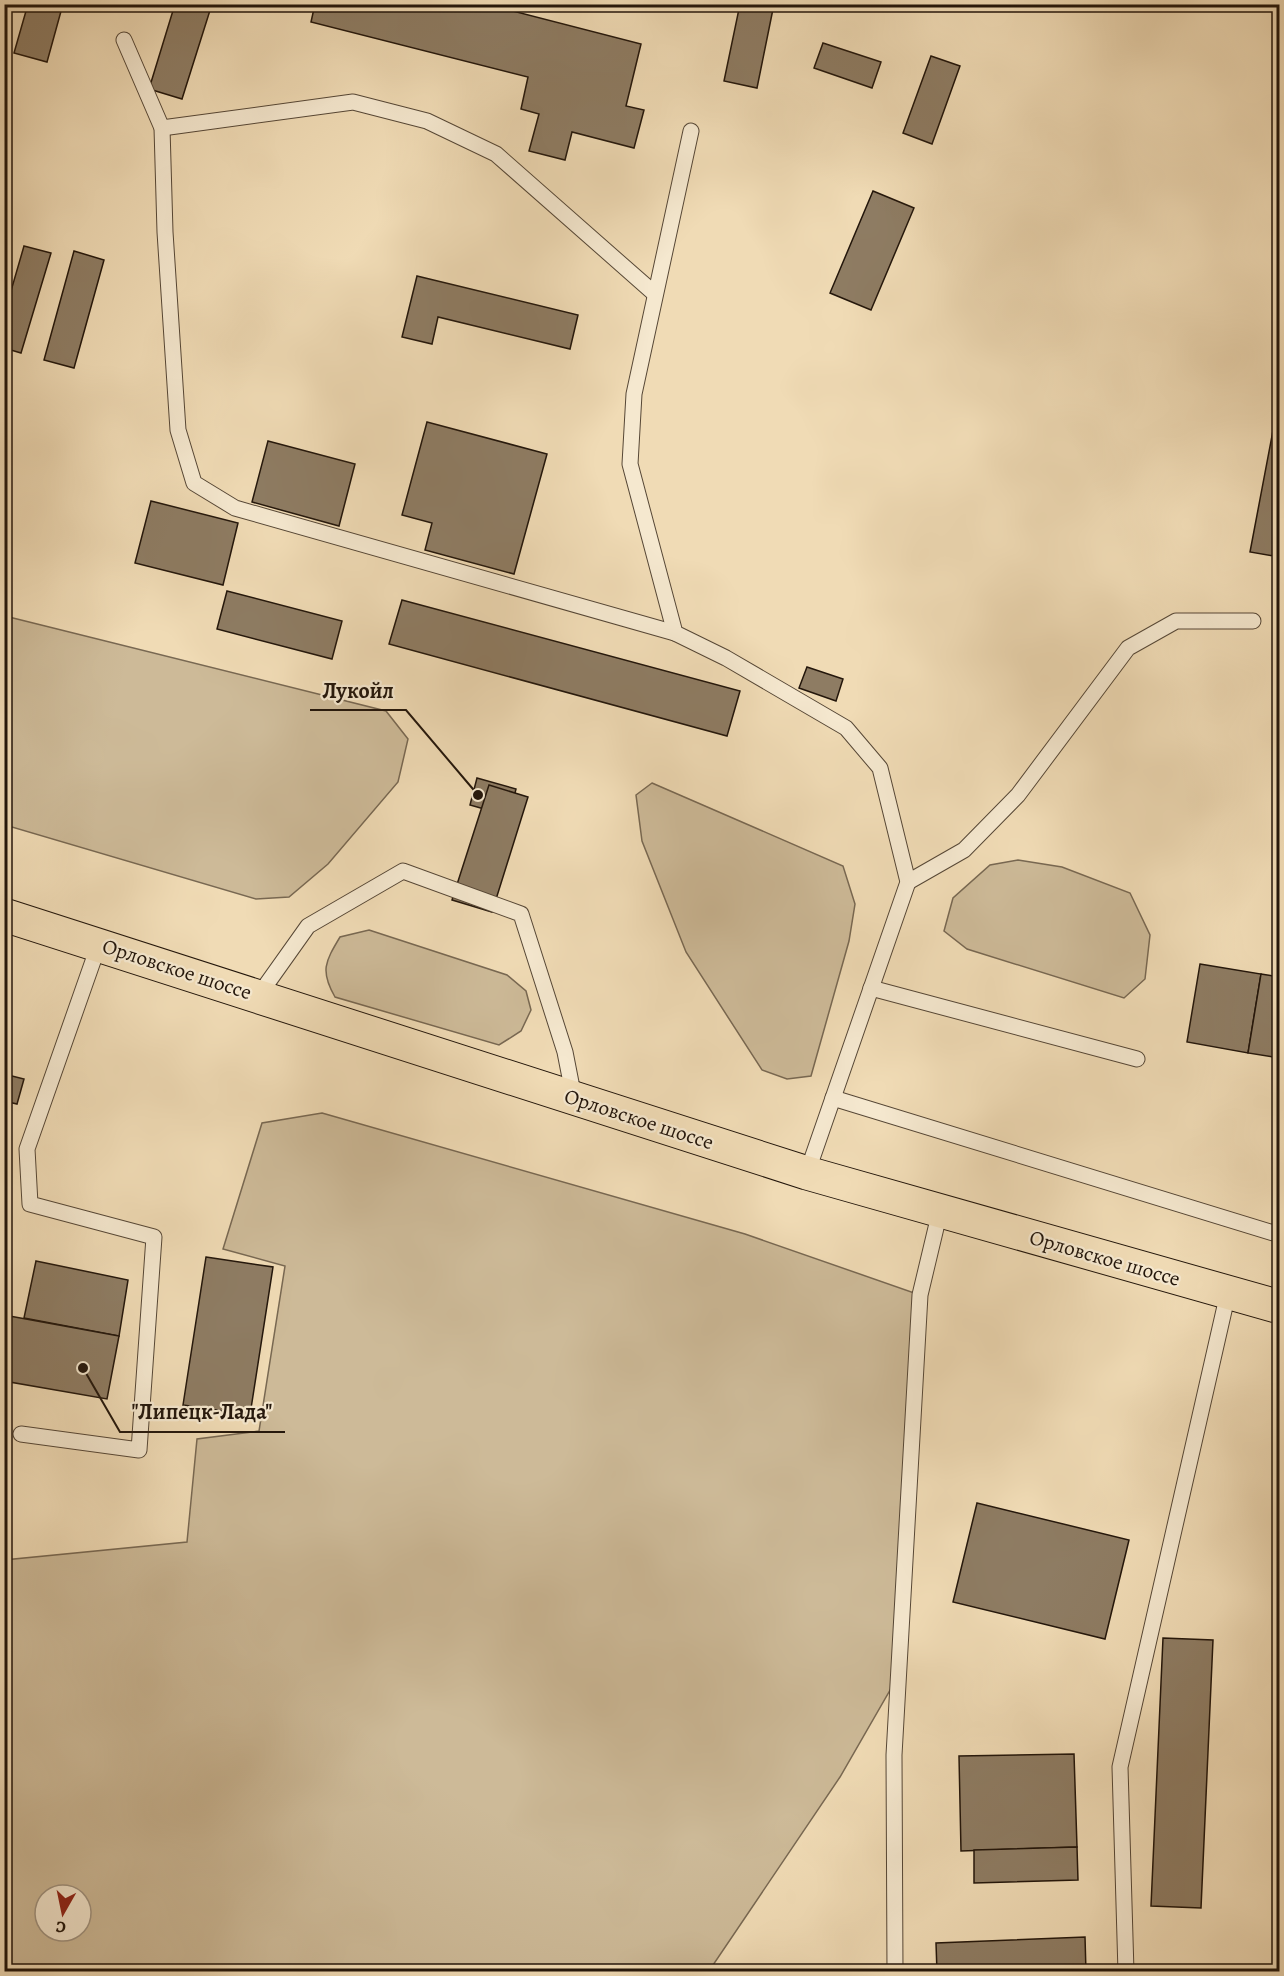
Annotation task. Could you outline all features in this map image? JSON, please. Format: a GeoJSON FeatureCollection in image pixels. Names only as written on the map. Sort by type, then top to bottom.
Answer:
{"type":"FeatureCollection","features":[{"type":"Feature","properties":{"kind":"highway","name":"Орловское шоссе"},"geometry":{"type":"LineString","coordinates":[[4,915],[259,995],[807,1173],[1280,1307]]}},
{"type":"Feature","properties":{"kind":"lane"},"geometry":{"type":"LineString","coordinates":[[124,40],[162,128],[165,232],[178,430],[194,483],[235,508],[675,633],[726,658],[846,728],[880,768],[908,882],[807,1173]]}},
{"type":"Feature","properties":{"kind":"lane"},"geometry":{"type":"LineString","coordinates":[[162,128],[353,102],[427,121],[496,154],[655,294]]}},
{"type":"Feature","properties":{"kind":"lane"},"geometry":{"type":"LineString","coordinates":[[675,633],[630,464],[634,394],[691,131]]}},
{"type":"Feature","properties":{"kind":"lane"},"geometry":{"type":"LineString","coordinates":[[908,882],[964,850],[1018,795],[1128,648],[1176,621],[1253,621]]}},
{"type":"Feature","properties":{"kind":"lane"},"geometry":{"type":"LineString","coordinates":[[259,995],[308,926],[403,871],[521,914],[565,1052],[574,1098]]}},
{"type":"Feature","properties":{"kind":"lane"},"geometry":{"type":"LineString","coordinates":[[21,1434],[139,1450],[154,1237],[30,1204],[27,1149],[99,944]]}},
{"type":"Feature","properties":{"kind":"lane"},"geometry":{"type":"LineString","coordinates":[[871,988],[1137,1059]]}},
{"type":"Feature","properties":{"kind":"lane"},"geometry":{"type":"LineString","coordinates":[[833,1098],[1280,1235]]}},
{"type":"Feature","properties":{"kind":"lane"},"geometry":{"type":"LineString","coordinates":[[895,1971],[894,1755],[920,1295],[940,1211]]}},
{"type":"Feature","properties":{"kind":"lane"},"geometry":{"type":"LineString","coordinates":[[1126,1971],[1120,1767],[1228,1293]]}},
{"type":"Feature","properties":{"kind":"shaded area"},"geometry":{"type":"Polygon","coordinates":[[[5,616],[386,711],[408,739],[398,782],[328,864],[289,897],[256,899],[5,825],[5,616]]]}},
{"type":"Feature","properties":{"kind":"shaded area"},"geometry":{"type":"Polygon","coordinates":[[[652,783],[843,866],[855,904],[849,941],[811,1076],[787,1079],[762,1070],[686,952],[642,841],[636,795],[652,783]]]}},
{"type":"Feature","properties":{"kind":"shaded area"},"geometry":{"type":"Polygon","coordinates":[[[1018,860],[1062,867],[1130,893],[1150,935],[1145,979],[1124,998],[967,949],[944,931],[953,898],[990,865],[1018,860]]]}},
{"type":"Feature","properties":{"kind":"shaded area"},"geometry":{"type":"Polygon","coordinates":[[[369,930],[507,975],[526,991],[531,1010],[521,1031],[499,1045],[335,997],[326,973],[331,953],[340,937],[369,930]]]}},
{"type":"Feature","properties":{"kind":"shaded area"},"geometry":{"type":"Polygon","coordinates":[[[322,1113],[745,1234],[920,1295],[901,1671],[840,1777],[709,1971],[5,1971],[4,1560],[187,1542],[197,1439],[259,1431],[285,1266],[223,1249],[262,1123],[322,1113]]]}},
{"type":"Feature","properties":{"kind":"building"},"geometry":{"type":"Polygon","coordinates":[[[28,4],[63,4],[47,62],[14,53],[28,4]]]}},
{"type":"Feature","properties":{"kind":"building"},"geometry":{"type":"Polygon","coordinates":[[[175,4],[212,4],[182,99],[149,89],[175,4]]]}},
{"type":"Feature","properties":{"kind":"building"},"geometry":{"type":"Polygon","coordinates":[[[315,4],[486,4],[641,44],[626,106],[644,110],[634,148],[572,132],[565,160],[529,151],[539,114],[521,109],[528,77],[311,22],[315,4]]]}},
{"type":"Feature","properties":{"kind":"building"},"geometry":{"type":"Polygon","coordinates":[[[740,4],[773,9],[757,88],[724,81],[740,4]]]}},
{"type":"Feature","properties":{"kind":"building"},"geometry":{"type":"Polygon","coordinates":[[[823,43],[881,62],[872,88],[814,68],[823,43]]]}},
{"type":"Feature","properties":{"kind":"building"},"geometry":{"type":"Polygon","coordinates":[[[931,56],[960,66],[932,144],[903,133],[931,56]]]}},
{"type":"Feature","properties":{"kind":"building"},"geometry":{"type":"Polygon","coordinates":[[[873,191],[914,208],[871,310],[830,293],[873,191]]]}},
{"type":"Feature","properties":{"kind":"building"},"geometry":{"type":"Polygon","coordinates":[[[24,246],[51,253],[21,353],[4,348],[4,315],[24,246]]]}},
{"type":"Feature","properties":{"kind":"building"},"geometry":{"type":"Polygon","coordinates":[[[74,251],[104,260],[74,368],[44,360],[74,251]]]}},
{"type":"Feature","properties":{"kind":"building"},"geometry":{"type":"Polygon","coordinates":[[[417,276],[578,315],[570,349],[438,317],[432,344],[402,337],[417,276]]]}},
{"type":"Feature","properties":{"kind":"building"},"geometry":{"type":"Polygon","coordinates":[[[1275,420],[1280,421],[1280,557],[1250,552],[1275,420]]]}},
{"type":"Feature","properties":{"kind":"building"},"geometry":{"type":"Polygon","coordinates":[[[427,422],[547,454],[514,574],[425,550],[432,523],[402,515],[427,422]]]}},
{"type":"Feature","properties":{"kind":"building"},"geometry":{"type":"Polygon","coordinates":[[[268,441],[355,464],[339,526],[252,502],[268,441]]]}},
{"type":"Feature","properties":{"kind":"building"},"geometry":{"type":"Polygon","coordinates":[[[151,501],[238,523],[223,585],[135,563],[151,501]]]}},
{"type":"Feature","properties":{"kind":"building"},"geometry":{"type":"Polygon","coordinates":[[[227,591],[342,621],[332,659],[217,629],[227,591]]]}},
{"type":"Feature","properties":{"kind":"building"},"geometry":{"type":"Polygon","coordinates":[[[402,600],[740,691],[727,736],[389,644],[402,600]]]}},
{"type":"Feature","properties":{"kind":"building"},"geometry":{"type":"Polygon","coordinates":[[[807,667],[843,679],[836,701],[799,688],[807,667]]]}},
{"type":"Feature","properties":{"kind":"building"},"geometry":{"type":"Polygon","coordinates":[[[477,778],[516,789],[509,816],[470,805],[477,778]]]}},
{"type":"Feature","properties":{"kind":"building"},"geometry":{"type":"Polygon","coordinates":[[[489,785],[528,797],[492,912],[452,900],[489,785]]]}},
{"type":"Feature","properties":{"kind":"building"},"geometry":{"type":"Polygon","coordinates":[[[1200,964],[1261,974],[1248,1053],[1187,1042],[1200,964]]]}},
{"type":"Feature","properties":{"kind":"building"},"geometry":{"type":"Polygon","coordinates":[[[1261,974],[1280,977],[1280,1058],[1248,1053],[1261,974]]]}},
{"type":"Feature","properties":{"kind":"building"},"geometry":{"type":"Polygon","coordinates":[[[4,1074],[24,1079],[17,1104],[4,1101],[4,1074]]]}},
{"type":"Feature","properties":{"kind":"building"},"geometry":{"type":"Polygon","coordinates":[[[206,1257],[273,1267],[250,1415],[183,1405],[206,1257]]]}},
{"type":"Feature","properties":{"kind":"building"},"geometry":{"type":"Polygon","coordinates":[[[36,1261],[128,1280],[119,1336],[24,1318],[36,1261]]]}},
{"type":"Feature","properties":{"kind":"building"},"geometry":{"type":"Polygon","coordinates":[[[4,1315],[119,1336],[107,1399],[4,1381],[4,1315]]]}},
{"type":"Feature","properties":{"kind":"building"},"geometry":{"type":"Polygon","coordinates":[[[977,1503],[1129,1540],[1105,1639],[953,1602],[977,1503]]]}},
{"type":"Feature","properties":{"kind":"building"},"geometry":{"type":"Polygon","coordinates":[[[1163,1638],[1213,1640],[1201,1908],[1151,1906],[1163,1638]]]}},
{"type":"Feature","properties":{"kind":"building"},"geometry":{"type":"Polygon","coordinates":[[[1074,1754],[1077,1847],[961,1851],[959,1756],[1074,1754]]]}},
{"type":"Feature","properties":{"kind":"building"},"geometry":{"type":"Polygon","coordinates":[[[1077,1847],[1078,1880],[974,1883],[974,1850],[1077,1847]]]}},
{"type":"Feature","properties":{"kind":"building"},"geometry":{"type":"Polygon","coordinates":[[[1085,1937],[1086,1972],[937,1972],[936,1943],[1085,1937]]]}},
{"type":"Feature","properties":{"kind":"place","name":"Лукойл"},"geometry":{"type":"Point","coordinates":[478,795]}},
{"type":"Feature","properties":{"kind":"place","name":"\"Липецк-Лада\""},"geometry":{"type":"Point","coordinates":[83,1368]}}]}
